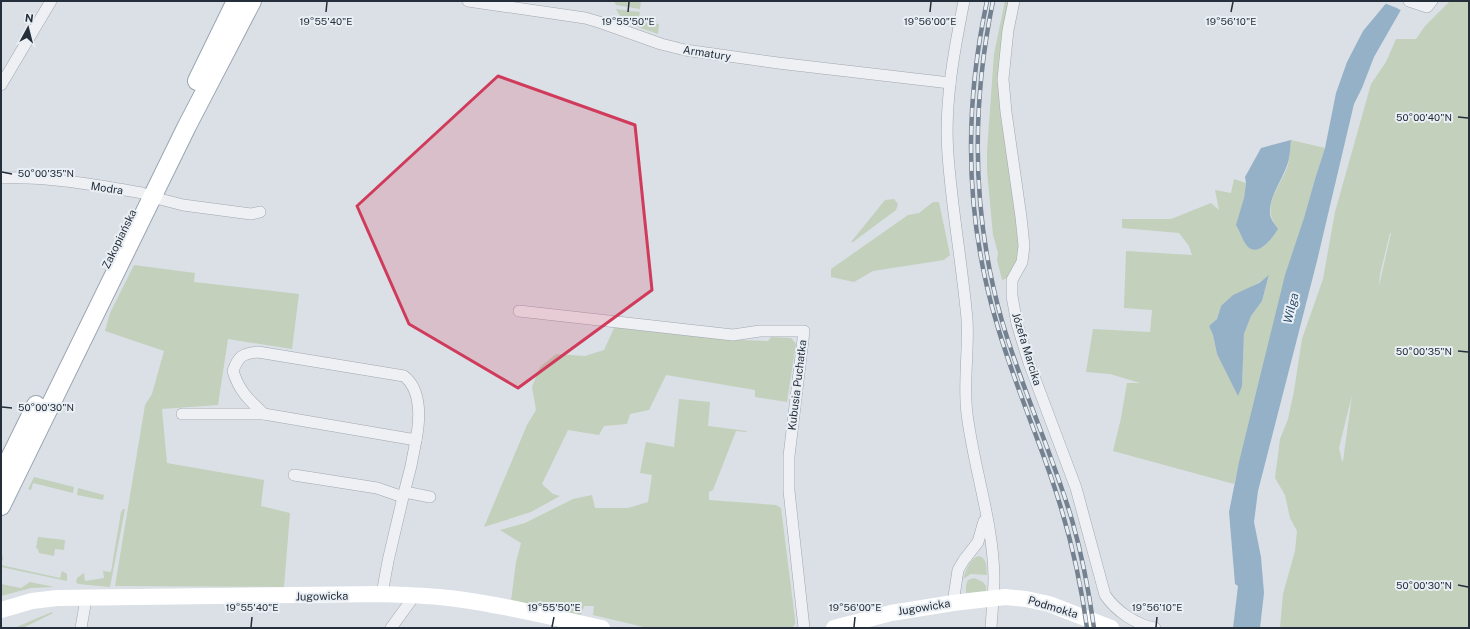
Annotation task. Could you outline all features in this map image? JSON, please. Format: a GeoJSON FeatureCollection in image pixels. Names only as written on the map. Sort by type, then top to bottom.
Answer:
{"type":"FeatureCollection","features":[{"type":"Feature","properties":{"kind":"main road","name":"Zakopiańska"},"geometry":{"type":"LineString","coordinates":[[1,506],[236,1]]}},
{"type":"Feature","properties":{"kind":"main road","name":"Zakopiańska"},"geometry":{"type":"LineString","coordinates":[[1,476],[34,408],[252,1]]}},
{"type":"Feature","properties":{"kind":"street"},"geometry":{"type":"LineString","coordinates":[[1,85],[51,1]]}},
{"type":"Feature","properties":{"kind":"street","name":"Armatury"},"geometry":{"type":"LineString","coordinates":[[468,1],[585,18],[661,44],[685,50],[784,64],[950,83]]}},
{"type":"Feature","properties":{"kind":"street"},"geometry":{"type":"LineString","coordinates":[[964,1],[950,83],[948,154],[967,321],[967,413],[985,510],[994,577],[991,628]]}},
{"type":"Feature","properties":{"kind":"street","name":"Józefa Marcika"},"geometry":{"type":"LineString","coordinates":[[1014,1],[1008,30],[1003,79],[1024,246],[1022,262],[1014,276],[1011,286],[1017,324],[1029,363],[1076,488],[1103,590],[1109,600],[1137,626]]}},
{"type":"Feature","properties":{"kind":"street"},"geometry":{"type":"LineString","coordinates":[[1410,1],[1426,7],[1432,1]]}},
{"type":"Feature","properties":{"kind":"street","name":"Modra"},"geometry":{"type":"LineString","coordinates":[[1,178],[25,177],[147,195]]}},
{"type":"Feature","properties":{"kind":"street"},"geometry":{"type":"LineString","coordinates":[[147,195],[191,206],[251,214],[260,212]]}},
{"type":"Feature","properties":{"kind":"street","name":"Kubusia Puchatka"},"geometry":{"type":"LineString","coordinates":[[519,311],[733,335],[760,331],[804,331],[789,456],[789,491],[804,628]]}},
{"type":"Feature","properties":{"kind":"street"},"geometry":{"type":"LineString","coordinates":[[264,414],[246,398],[236,381],[233,371],[239,358],[248,352],[258,352],[404,376],[411,381],[418,405],[418,429],[382,594]]}},
{"type":"Feature","properties":{"kind":"street"},"geometry":{"type":"LineString","coordinates":[[182,414],[264,414],[416,440]]}},
{"type":"Feature","properties":{"kind":"street"},"geometry":{"type":"LineString","coordinates":[[294,475],[377,488],[404,494],[430,496]]}},
{"type":"Feature","properties":{"kind":"street"},"geometry":{"type":"LineString","coordinates":[[954,603],[958,570],[978,542],[982,532],[985,510]]}},
{"type":"Feature","properties":{"kind":"street"},"geometry":{"type":"LineString","coordinates":[[973,550],[980,551],[992,558]]}},
{"type":"Feature","properties":{"kind":"street","name":"Jugowicka"},"geometry":{"type":"LineString","coordinates":[[1,610],[9,605],[44,599],[382,594],[448,597],[602,628]]}},
{"type":"Feature","properties":{"kind":"street"},"geometry":{"type":"LineString","coordinates":[[391,628],[415,595]]}},
{"type":"Feature","properties":{"kind":"street","name":"Podmokła"},"geometry":{"type":"LineString","coordinates":[[992,598],[1015,597],[1038,601],[1111,628]]}},
{"type":"Feature","properties":{"kind":"street","name":"Jugowicka"},"geometry":{"type":"LineString","coordinates":[[834,628],[891,613],[992,598]]}},
{"type":"Feature","properties":{"kind":"street"},"geometry":{"type":"LineString","coordinates":[[81,628],[86,599]]}},
{"type":"Feature","properties":{"kind":"street","name":"Jugowicka"},"geometry":{"type":"LineString","coordinates":[[1,617],[9,605]]}},
{"type":"Feature","properties":{"kind":"street"},"geometry":{"type":"LineString","coordinates":[[1137,626],[1155,628]]}},
{"type":"Feature","properties":{"kind":"highlighted area"},"geometry":{"type":"Polygon","coordinates":[[[498,76],[635,125],[652,290],[518,388],[409,324],[357,206],[498,76]]]}},
{"type":"Feature","properties":{"kind":"green space"},"geometry":{"type":"Polygon","coordinates":[[[613,1],[641,1],[640,9],[616,5],[613,1]]]}},
{"type":"Feature","properties":{"kind":"green space"},"geometry":{"type":"Polygon","coordinates":[[[1005,1],[1011,1],[1002,55],[1021,239],[1017,262],[1008,278],[1002,280],[997,260],[998,253],[993,235],[987,171],[987,151],[994,54],[1005,1]]]}},
{"type":"Feature","properties":{"kind":"green space"},"geometry":{"type":"Polygon","coordinates":[[[1450,1],[1469,1],[1469,628],[1280,628],[1283,594],[1295,551],[1297,531],[1290,518],[1285,495],[1275,478],[1280,439],[1288,419],[1302,339],[1323,279],[1335,212],[1371,84],[1386,62],[1396,39],[1416,39],[1425,26],[1450,1]],[[1391,233],[1380,274],[1379,286],[1391,233]],[[1352,395],[1339,448],[1342,461],[1343,461],[1352,395]]]}},
{"type":"Feature","properties":{"kind":"green space"},"geometry":{"type":"Polygon","coordinates":[[[616,9],[640,12],[638,21],[659,24],[658,34],[628,22],[623,19],[616,9]]]}},
{"type":"Feature","properties":{"kind":"green space"},"geometry":{"type":"Polygon","coordinates":[[[1291,140],[1325,148],[1315,179],[1234,484],[1113,451],[1127,383],[1140,383],[1110,374],[1086,372],[1093,329],[1150,332],[1152,310],[1124,308],[1126,251],[1192,255],[1189,246],[1179,233],[1122,228],[1122,219],[1171,219],[1211,203],[1219,210],[1215,190],[1231,193],[1234,179],[1246,183],[1244,198],[1278,228],[1273,220],[1271,205],[1276,190],[1287,168],[1291,140]],[[1269,276],[1221,306],[1217,319],[1209,326],[1213,335],[1217,354],[1242,386],[1244,334],[1251,316],[1262,301],[1269,276]]]}},
{"type":"Feature","properties":{"kind":"green space"},"geometry":{"type":"Polygon","coordinates":[[[894,199],[898,204],[896,210],[851,242],[885,200],[894,199]]]}},
{"type":"Feature","properties":{"kind":"green space"},"geometry":{"type":"Polygon","coordinates":[[[933,202],[939,202],[950,255],[944,260],[873,271],[854,282],[831,277],[831,269],[908,215],[919,213],[933,202]]]}},
{"type":"Feature","properties":{"kind":"green space"},"geometry":{"type":"Polygon","coordinates":[[[134,265],[195,273],[194,282],[299,294],[292,349],[228,339],[218,405],[162,409],[167,463],[264,480],[261,506],[290,513],[284,587],[115,586],[145,405],[152,394],[164,351],[105,331],[110,313],[134,265]]]}},
{"type":"Feature","properties":{"kind":"green space"},"geometry":{"type":"Polygon","coordinates":[[[615,326],[740,340],[768,341],[771,337],[791,338],[796,344],[787,402],[755,397],[755,390],[666,375],[649,410],[630,414],[627,424],[604,426],[599,435],[568,430],[542,484],[553,494],[560,496],[531,512],[484,527],[527,425],[536,410],[532,387],[540,367],[556,354],[585,356],[604,350],[615,326]]]}},
{"type":"Feature","properties":{"kind":"green space"},"geometry":{"type":"Polygon","coordinates":[[[679,399],[710,402],[708,426],[747,431],[736,431],[713,490],[709,492],[709,500],[776,505],[781,508],[795,619],[795,624],[792,628],[648,628],[593,615],[594,606],[584,606],[581,615],[511,601],[516,562],[521,543],[500,530],[525,523],[573,499],[592,495],[595,508],[628,508],[648,502],[652,475],[640,473],[646,442],[674,447],[679,399]]]}},
{"type":"Feature","properties":{"kind":"green space"},"geometry":{"type":"Polygon","coordinates":[[[34,477],[74,487],[73,493],[33,483],[31,490],[28,489],[34,477]]]}},
{"type":"Feature","properties":{"kind":"green space"},"geometry":{"type":"Polygon","coordinates":[[[78,488],[104,495],[103,500],[77,495],[78,488]]]}},
{"type":"Feature","properties":{"kind":"green space"},"geometry":{"type":"Polygon","coordinates":[[[125,509],[110,587],[78,584],[76,582],[77,578],[84,573],[85,581],[104,578],[103,571],[111,572],[121,512],[125,509]]]}},
{"type":"Feature","properties":{"kind":"green space"},"geometry":{"type":"Polygon","coordinates":[[[38,537],[65,540],[64,550],[55,549],[54,556],[39,553],[38,549],[36,548],[38,537]]]}},
{"type":"Feature","properties":{"kind":"green space"},"geometry":{"type":"Polygon","coordinates":[[[1,550],[3,558],[1,565],[1,550]]]}},
{"type":"Feature","properties":{"kind":"green space"},"geometry":{"type":"Polygon","coordinates":[[[978,556],[985,561],[987,575],[971,574],[963,579],[970,563],[978,556]]]}},
{"type":"Feature","properties":{"kind":"green space"},"geometry":{"type":"Polygon","coordinates":[[[1,565],[60,578],[62,571],[67,574],[67,581],[1,567],[1,565]]]}},
{"type":"Feature","properties":{"kind":"green space"},"geometry":{"type":"Polygon","coordinates":[[[974,578],[983,582],[986,586],[986,591],[966,593],[966,585],[968,580],[974,578]]]}},
{"type":"Feature","properties":{"kind":"green space"},"geometry":{"type":"Polygon","coordinates":[[[30,582],[54,587],[31,588],[1,596],[1,584],[21,588],[30,582]]]}},
{"type":"Feature","properties":{"kind":"green space"},"geometry":{"type":"Polygon","coordinates":[[[52,612],[53,613],[23,628],[14,628],[52,612]]]}},
{"type":"Feature","properties":{"kind":"water","name":"Wilga"},"geometry":{"type":"Polygon","coordinates":[[[1388,1],[1406,1],[1374,57],[1354,104],[1317,261],[1258,491],[1254,522],[1261,557],[1264,593],[1260,628],[1233,628],[1238,586],[1235,584],[1229,512],[1239,462],[1285,275],[1325,148],[1336,93],[1347,62],[1363,31],[1388,1]]]}},
{"type":"Feature","properties":{"kind":"water"},"geometry":{"type":"Polygon","coordinates":[[[1291,140],[1290,154],[1287,165],[1273,195],[1270,207],[1271,217],[1278,229],[1265,245],[1257,250],[1252,249],[1246,245],[1236,225],[1244,198],[1246,183],[1245,177],[1261,148],[1291,140]]]}},
{"type":"Feature","properties":{"kind":"water"},"geometry":{"type":"Polygon","coordinates":[[[1269,275],[1262,301],[1251,316],[1244,334],[1242,386],[1238,396],[1217,354],[1213,335],[1209,326],[1217,319],[1221,306],[1233,295],[1259,283],[1269,275]]]}},
{"type":"Feature","properties":{"kind":"pier"},"geometry":{"type":"Polygon","coordinates":[[[1385,1],[1408,1],[1402,11],[1384,3],[1385,1]]]}},
{"type":"Feature","properties":{"kind":"railway"},"geometry":{"type":"LineString","coordinates":[[987,1],[974,81],[972,122],[971,162],[973,202],[978,242],[986,281],[1002,341],[1063,514],[1073,551],[1087,628]]}},
{"type":"Feature","properties":{"kind":"railway"},"geometry":{"type":"LineString","coordinates":[[993,1],[981,81],[978,122],[980,202],[985,242],[992,281],[1002,321],[1072,520],[1085,574],[1094,628]]}}]}
